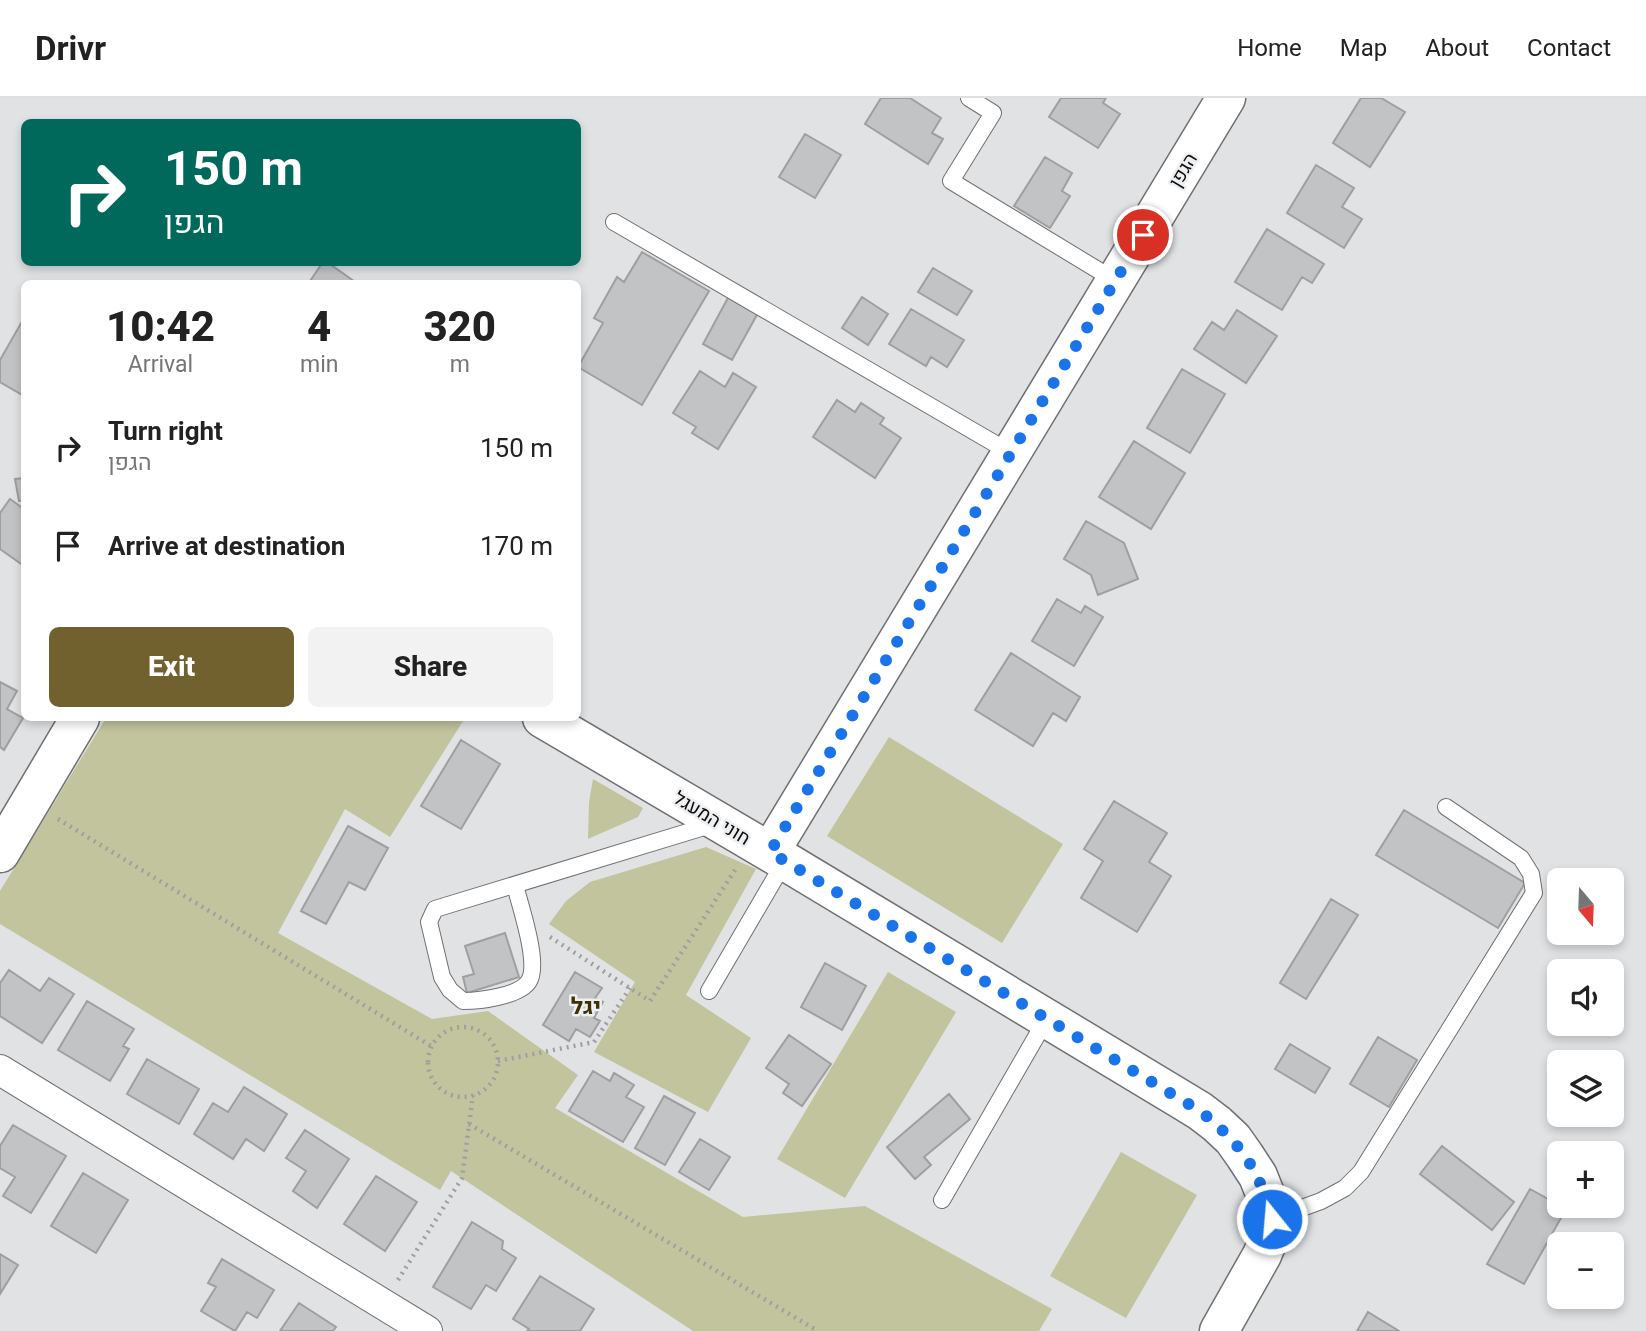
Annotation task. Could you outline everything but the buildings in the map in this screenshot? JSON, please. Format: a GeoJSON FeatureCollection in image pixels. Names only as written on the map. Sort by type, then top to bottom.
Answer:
{"type":"FeatureCollection","features":[{"type":"Feature","properties":{"kind":"street","name":"הגפן"},"geometry":{"type":"LineString","coordinates":[[770,852],[1226,98]]}},
{"type":"Feature","properties":{"kind":"street"},"geometry":{"type":"LineString","coordinates":[[0,853],[78,721]]}},
{"type":"Feature","properties":{"kind":"street","name":"חוני המעגל"},"geometry":{"type":"LineString","coordinates":[[547,721],[1200,1111],[1233,1139],[1258,1176],[1272,1219]]}},
{"type":"Feature","properties":{"kind":"street"},"geometry":{"type":"LineString","coordinates":[[0,1070],[382,1304],[416,1328]]}},
{"type":"Feature","properties":{"kind":"street"},"geometry":{"type":"LineString","coordinates":[[1219,1331],[1262,1255],[1269,1238],[1272,1219]]}},
{"type":"Feature","properties":{"kind":"lane"},"geometry":{"type":"LineString","coordinates":[[969,98],[993,113],[951,181],[1116,281]]}},
{"type":"Feature","properties":{"kind":"lane"},"geometry":{"type":"LineString","coordinates":[[614,222],[1011,454]]}},
{"type":"Feature","properties":{"kind":"lane"},"geometry":{"type":"LineString","coordinates":[[1272,1219],[1321,1201],[1345,1188],[1361,1172],[1534,893],[1531,874],[1521,859],[1446,807]]}},
{"type":"Feature","properties":{"kind":"lane"},"geometry":{"type":"LineString","coordinates":[[515,885],[533,956],[533,971],[528,983],[517,991],[479,1001],[463,1001],[450,990],[442,977],[429,922],[435,909],[720,822]]}},
{"type":"Feature","properties":{"kind":"lane"},"geometry":{"type":"LineString","coordinates":[[709,991],[770,852]]}},
{"type":"Feature","properties":{"kind":"lane"},"geometry":{"type":"LineString","coordinates":[[942,1200],[1047,1018]]}},
{"type":"Feature","properties":{"kind":"path"},"geometry":{"type":"LineString","coordinates":[[30,802],[431,1046]]}},
{"type":"Feature","properties":{"kind":"path"},"geometry":{"type":"LineString","coordinates":[[523,919],[650,1001],[770,852]]}},
{"type":"Feature","properties":{"kind":"path"},"geometry":{"type":"LineString","coordinates":[[498,1061],[594,1042],[630,988]]}},
{"type":"Feature","properties":{"kind":"path"},"geometry":{"type":"LineString","coordinates":[[459,1027],[481,1032],[496,1050],[498,1061],[491,1082],[483,1090],[461,1097],[440,1088],[428,1069],[431,1046],[439,1036],[459,1027]]}},
{"type":"Feature","properties":{"kind":"path"},"geometry":{"type":"LineString","coordinates":[[382,1304],[462,1178],[473,1095]]}},
{"type":"Feature","properties":{"kind":"path"},"geometry":{"type":"LineString","coordinates":[[469,1124],[818,1331]]}},
{"type":"Feature","properties":{"kind":"green space"},"geometry":{"type":"Polygon","coordinates":[[[104,721],[463,721],[390,837],[345,809],[278,933],[432,1019],[488,1011],[578,1075],[555,1108],[743,1217],[865,1206],[1052,1309],[1039,1331],[693,1331],[451,1171],[440,1190],[0,924],[0,891],[104,721]]]}},
{"type":"Feature","properties":{"kind":"green space"},"geometry":{"type":"Polygon","coordinates":[[[889,737],[1063,844],[1002,943],[827,836],[889,737]]]}},
{"type":"Feature","properties":{"kind":"green space"},"geometry":{"type":"Polygon","coordinates":[[[593,779],[643,808],[638,817],[588,839],[589,802],[593,779]]]}},
{"type":"Feature","properties":{"kind":"green space"},"geometry":{"type":"Polygon","coordinates":[[[706,847],[756,869],[686,995],[751,1038],[708,1112],[594,1052],[635,982],[549,924],[566,901],[590,882],[706,847]]]}},
{"type":"Feature","properties":{"kind":"green space"},"geometry":{"type":"Polygon","coordinates":[[[888,972],[956,1012],[845,1198],[777,1159],[888,972]]]}},
{"type":"Feature","properties":{"kind":"green space"},"geometry":{"type":"Polygon","coordinates":[[[1121,1152],[1197,1195],[1126,1318],[1050,1276],[1121,1152]]]}},
{"type":"Feature","properties":{"kind":"district","name":"יגל"},"geometry":{"type":"Point","coordinates":[586,1006]}},
{"type":"Feature","properties":{"kind":"route"},"geometry":{"type":"LineString","coordinates":[[1143,235],[770,852],[1200,1111],[1233,1139],[1245,1156],[1258,1176],[1272,1219]]}}]}
